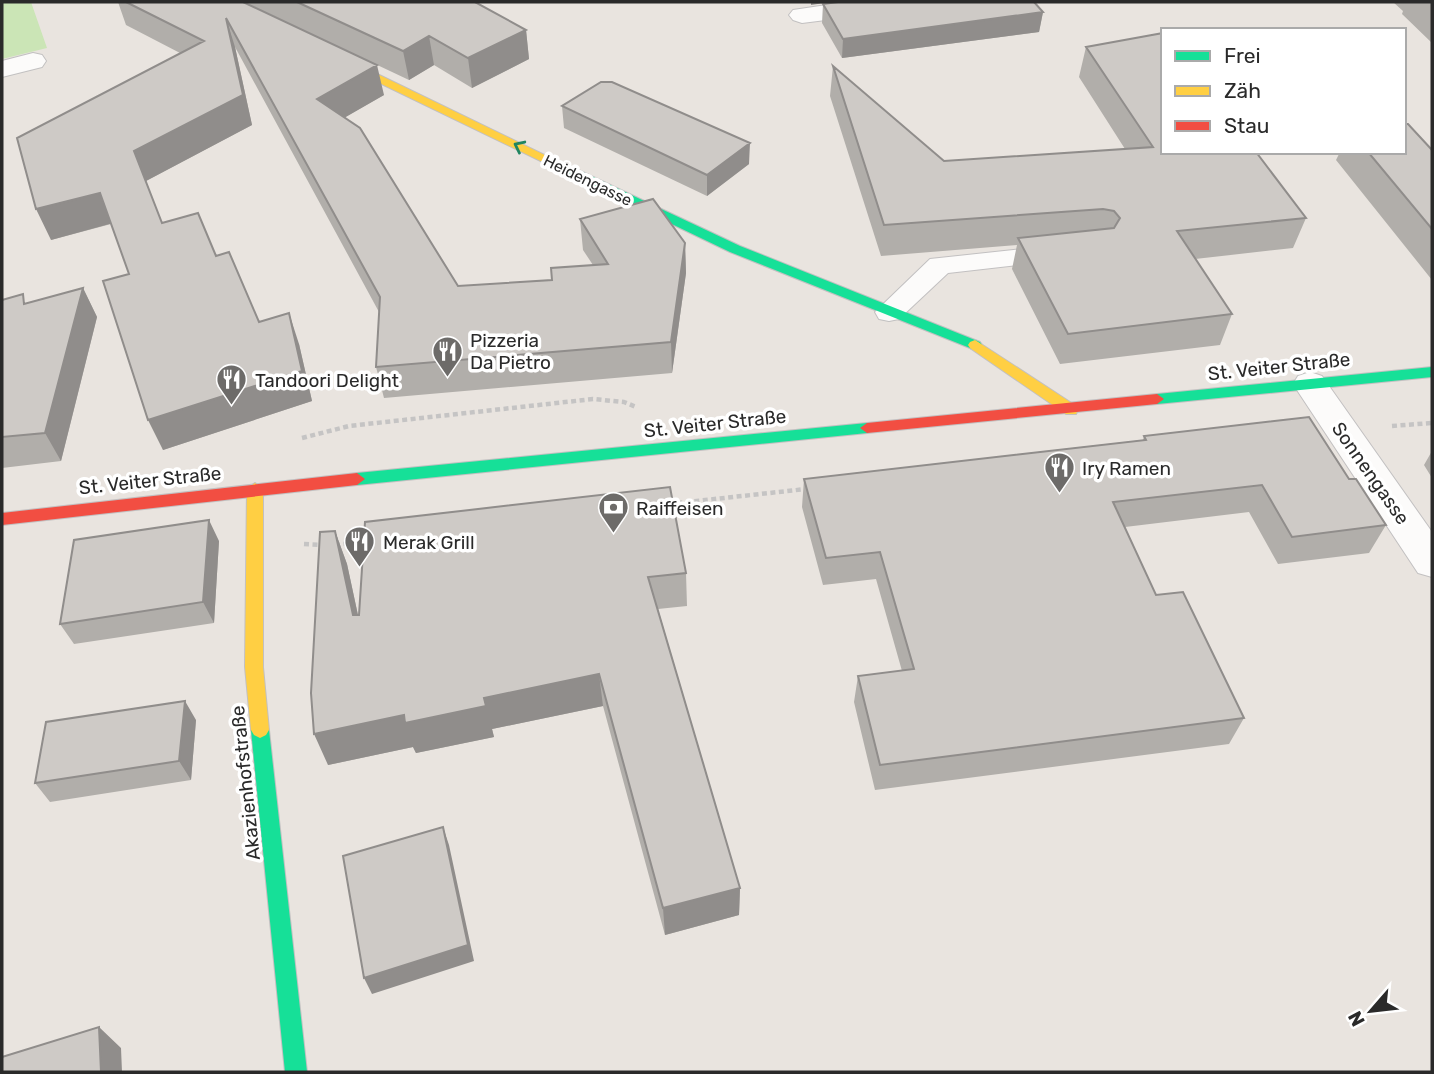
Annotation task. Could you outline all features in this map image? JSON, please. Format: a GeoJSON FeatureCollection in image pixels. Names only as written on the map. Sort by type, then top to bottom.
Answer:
{"type":"FeatureCollection","features":[{"type":"Feature","properties":{"kind":"street"},"geometry":{"type":"LineString","coordinates":[[802,15],[905,2]]}},
{"type":"Feature","properties":{"kind":"street","name":"Heidengasse"},"geometry":{"type":"LineString","coordinates":[[318,50],[736,249],[982,348],[1071,410]]}},
{"type":"Feature","properties":{"kind":"street"},"geometry":{"type":"LineString","coordinates":[[2,69],[33,61]]}},
{"type":"Feature","properties":{"kind":"street","name":"St. Veiter Straße"},"geometry":{"type":"LineString","coordinates":[[2,519],[255,489],[1071,410],[1432,372]]}},
{"type":"Feature","properties":{"kind":"street","name":"Sonnengasse"},"geometry":{"type":"LineString","coordinates":[[1310,384],[1432,562]]}},
{"type":"Feature","properties":{"kind":"street","name":"Akazienhofstraße"},"geometry":{"type":"LineString","coordinates":[[255,489],[254,667],[296,1072]]}},
{"type":"Feature","properties":{"kind":"lane"},"geometry":{"type":"LineString","coordinates":[[889,312],[940,265],[1082,251]]}},
{"type":"Feature","properties":{"kind":"path"},"geometry":{"type":"LineString","coordinates":[[1341,431],[1432,423]]}},
{"type":"Feature","properties":{"kind":"path"},"geometry":{"type":"LineString","coordinates":[[664,505],[810,489]]}},
{"type":"Feature","properties":{"kind":"path"},"geometry":{"type":"LineString","coordinates":[[255,541],[330,546],[370,541]]}},
{"type":"Feature","properties":{"kind":"green space"},"geometry":{"type":"Polygon","coordinates":[[[2,2],[31,2],[47,48],[2,59],[2,2]]]}},
{"type":"Feature","properties":{"kind":"building"},"geometry":{"type":"Polygon","coordinates":[[[126,2],[243,2],[377,65],[317,99],[360,128],[458,286],[552,280],[551,268],[608,264],[580,219],[653,199],[685,243],[671,342],[376,367],[380,297],[226,18],[243,95],[134,151],[162,223],[198,213],[216,256],[229,252],[259,322],[289,313],[302,371],[148,420],[103,281],[129,274],[100,193],[36,209],[17,138],[204,41],[126,2]]]}},
{"type":"Feature","properties":{"kind":"building"},"geometry":{"type":"Polygon","coordinates":[[[297,2],[475,2],[526,30],[468,58],[429,36],[403,51],[297,2]]]}},
{"type":"Feature","properties":{"kind":"building"},"geometry":{"type":"Polygon","coordinates":[[[1034,2],[1043,12],[843,39],[823,4],[1034,2]]]}},
{"type":"Feature","properties":{"kind":"building"},"geometry":{"type":"Polygon","coordinates":[[[1161,33],[1161,154],[1258,154],[1306,218],[1177,231],[1232,314],[1068,334],[1018,238],[1114,228],[1120,218],[1114,211],[1103,209],[884,225],[833,66],[944,161],[1153,147],[1086,47],[1161,33]]]}},
{"type":"Feature","properties":{"kind":"building"},"geometry":{"type":"Polygon","coordinates":[[[601,82],[612,82],[750,143],[707,175],[562,106],[601,82]]]}},
{"type":"Feature","properties":{"kind":"building"},"geometry":{"type":"Polygon","coordinates":[[[1406,124],[1432,150],[1432,229],[1370,154],[1406,154],[1406,124]]]}},
{"type":"Feature","properties":{"kind":"building"},"geometry":{"type":"Polygon","coordinates":[[[83,288],[45,433],[2,437],[2,300],[23,294],[24,304],[83,288]]]}},
{"type":"Feature","properties":{"kind":"building"},"geometry":{"type":"Polygon","coordinates":[[[1309,417],[1349,479],[1356,479],[1386,525],[1292,537],[1262,485],[1113,502],[1156,595],[1183,592],[1244,718],[880,765],[858,676],[914,669],[880,552],[826,558],[804,479],[1146,440],[1144,436],[1309,417]]]}},
{"type":"Feature","properties":{"kind":"building"},"geometry":{"type":"Polygon","coordinates":[[[670,487],[686,573],[648,577],[740,888],[663,908],[599,674],[484,698],[486,706],[405,723],[404,715],[314,734],[311,693],[320,532],[335,531],[353,615],[359,615],[365,522],[670,487]]]}},
{"type":"Feature","properties":{"kind":"building"},"geometry":{"type":"Polygon","coordinates":[[[209,520],[203,602],[60,624],[74,540],[209,520]]]}},
{"type":"Feature","properties":{"kind":"building"},"geometry":{"type":"Polygon","coordinates":[[[185,701],[179,761],[35,783],[46,722],[185,701]]]}},
{"type":"Feature","properties":{"kind":"building"},"geometry":{"type":"Polygon","coordinates":[[[443,827],[468,945],[364,978],[343,856],[443,827]]]}},
{"type":"Feature","properties":{"kind":"building"},"geometry":{"type":"Polygon","coordinates":[[[99,1027],[101,1072],[2,1072],[2,1057],[99,1027]]]}},
{"type":"Feature","properties":{"kind":"traffic: fast"},"geometry":{"type":"LineString","coordinates":[[555,163],[735,249],[975,345]]}},
{"type":"Feature","properties":{"kind":"traffic: fast"},"geometry":{"type":"LineString","coordinates":[[1157,399],[1432,372]]}},
{"type":"Feature","properties":{"kind":"traffic: fast"},"geometry":{"type":"LineString","coordinates":[[357,479],[867,428]]}},
{"type":"Feature","properties":{"kind":"traffic: fast"},"geometry":{"type":"LineString","coordinates":[[260,730],[296,1072]]}},
{"type":"Feature","properties":{"kind":"traffic: slow"},"geometry":{"type":"LineString","coordinates":[[334,57],[555,163]]}},
{"type":"Feature","properties":{"kind":"traffic: slow"},"geometry":{"type":"LineString","coordinates":[[975,345],[1071,410]]}},
{"type":"Feature","properties":{"kind":"traffic: slow"},"geometry":{"type":"LineString","coordinates":[[255,489],[254,667],[260,730]]}},
{"type":"Feature","properties":{"kind":"traffic: jam"},"geometry":{"type":"LineString","coordinates":[[867,428],[1157,399]]}},
{"type":"Feature","properties":{"kind":"traffic: jam"},"geometry":{"type":"LineString","coordinates":[[2,519],[357,479]]}},
{"type":"Feature","properties":{"kind":"place","name":"Pizzeria Da Pietro"},"geometry":{"type":"Point","coordinates":[447,378]}},
{"type":"Feature","properties":{"kind":"place","name":"Tandoori Delight"},"geometry":{"type":"Point","coordinates":[232,407]}},
{"type":"Feature","properties":{"kind":"place","name":"Iry Ramen"},"geometry":{"type":"Point","coordinates":[1059,495]}},
{"type":"Feature","properties":{"kind":"place","name":"Raiffeisen"},"geometry":{"type":"Point","coordinates":[613,535]}},
{"type":"Feature","properties":{"kind":"place","name":"Merak Grill"},"geometry":{"type":"Point","coordinates":[360,569]}}]}
